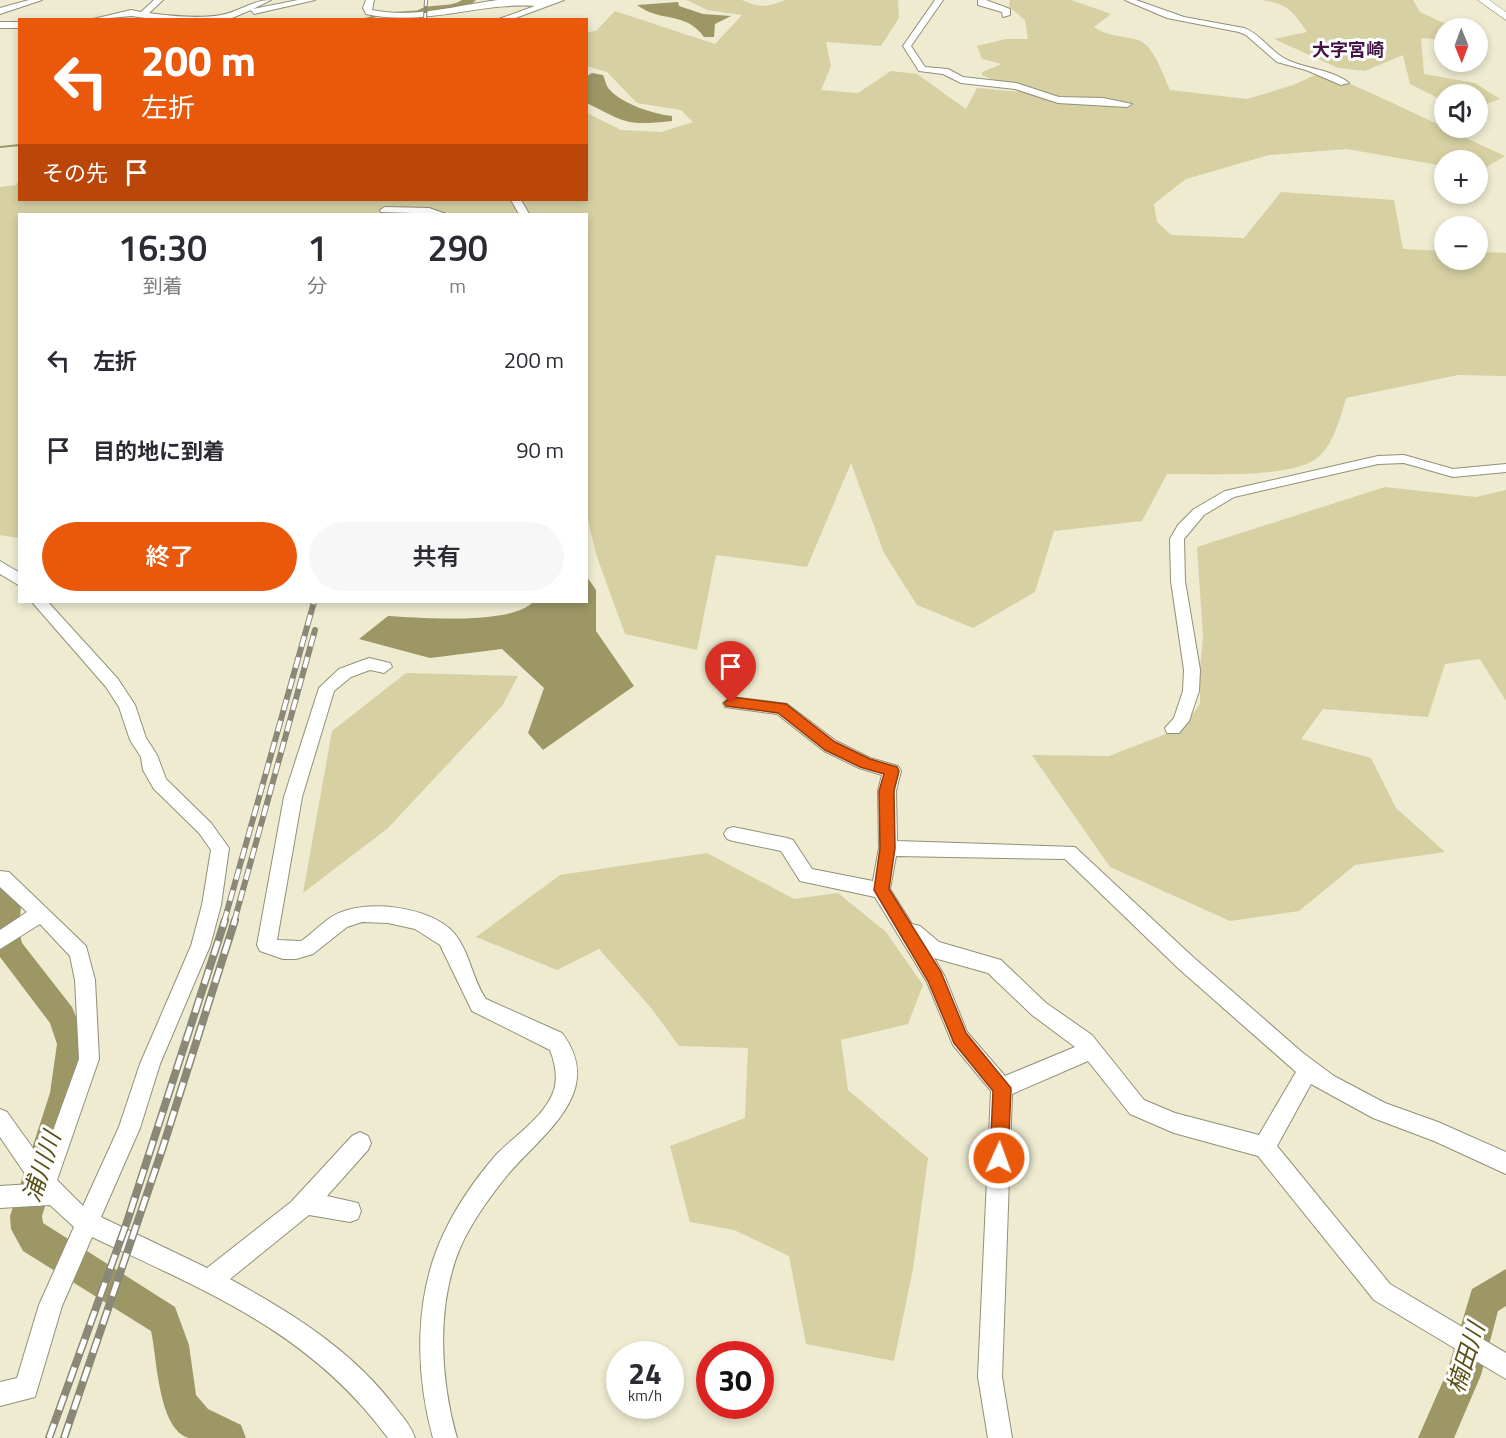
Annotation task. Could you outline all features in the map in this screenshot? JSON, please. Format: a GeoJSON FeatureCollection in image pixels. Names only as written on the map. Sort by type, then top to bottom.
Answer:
{"type":"FeatureCollection","features":[{"type":"Feature","properties":{"kind":"main road"},"geometry":{"type":"LineString","coordinates":[[1483,0],[1506,18]]}},
{"type":"Feature","properties":{"kind":"street"},"geometry":{"type":"LineString","coordinates":[[0,11],[38,0]]}},
{"type":"Feature","properties":{"kind":"street"},"geometry":{"type":"LineString","coordinates":[[147,16],[159,0]]}},
{"type":"Feature","properties":{"kind":"street"},"geometry":{"type":"LineString","coordinates":[[230,15],[267,0]]}},
{"type":"Feature","properties":{"kind":"street"},"geometry":{"type":"LineString","coordinates":[[102,18],[121,14],[205,18],[311,0]]}},
{"type":"Feature","properties":{"kind":"street"},"geometry":{"type":"LineString","coordinates":[[370,0],[367,8],[377,14],[387,16],[457,10],[499,3],[548,4]]}},
{"type":"Feature","properties":{"kind":"street"},"geometry":{"type":"LineString","coordinates":[[506,18],[560,0]]}},
{"type":"Feature","properties":{"kind":"street"},"geometry":{"type":"LineString","coordinates":[[939,0],[916,28],[907,46],[922,69],[945,71],[961,80],[1024,88],[1058,100],[1127,104]]}},
{"type":"Feature","properties":{"kind":"street"},"geometry":{"type":"LineString","coordinates":[[982,0],[981,3],[1007,11],[1006,15]]}},
{"type":"Feature","properties":{"kind":"street"},"geometry":{"type":"LineString","coordinates":[[1129,0],[1158,14],[1249,33],[1280,60],[1309,68],[1344,83]]}},
{"type":"Feature","properties":{"kind":"street"},"geometry":{"type":"LineString","coordinates":[[512,16],[522,18]]}},
{"type":"Feature","properties":{"kind":"street"},"geometry":{"type":"LineString","coordinates":[[0,25],[18,25]]}},
{"type":"Feature","properties":{"kind":"street"},"geometry":{"type":"LineString","coordinates":[[385,210],[437,213]]}},
{"type":"Feature","properties":{"kind":"street"},"geometry":{"type":"LineString","coordinates":[[1173,728],[1181,721],[1185,711],[1191,691],[1192,670],[1178,581],[1177,539],[1183,528],[1199,512],[1230,494],[1378,460],[1404,459],[1454,473],[1506,468]]}},
{"type":"Feature","properties":{"kind":"street"},"geometry":{"type":"LineString","coordinates":[[0,566],[18,580]]}},
{"type":"Feature","properties":{"kind":"street"},"geometry":{"type":"LineString","coordinates":[[0,1394],[26,1388],[51,1305],[129,1128],[136,1096],[196,958],[215,893],[220,848],[205,828],[160,784],[152,770],[149,755],[138,741],[127,705],[112,683],[41,603]]}},
{"type":"Feature","properties":{"kind":"street"},"geometry":{"type":"LineString","coordinates":[[384,667],[369,664],[345,673],[327,688],[293,797],[267,945],[280,951],[300,950],[351,916],[372,913],[426,924],[447,938],[455,952],[470,995],[479,1005],[555,1040],[566,1068],[561,1098],[548,1120],[504,1163],[467,1215],[449,1246],[433,1324],[433,1371],[439,1423],[445,1438]]}},
{"type":"Feature","properties":{"kind":"street"},"geometry":{"type":"LineString","coordinates":[[731,703],[781,708],[830,746],[865,763],[892,771],[887,791],[888,848],[881,890],[935,977],[960,1038],[1002,1088],[990,1377],[1000,1438]]}},
{"type":"Feature","properties":{"kind":"street"},"geometry":{"type":"LineString","coordinates":[[733,834],[788,845],[806,876],[881,890]]}},
{"type":"Feature","properties":{"kind":"street"},"geometry":{"type":"LineString","coordinates":[[888,848],[1069,852],[1186,963],[1308,1070],[1358,1101],[1438,1132],[1506,1163]]}},
{"type":"Feature","properties":{"kind":"street"},"geometry":{"type":"LineString","coordinates":[[3,878],[80,952],[85,980],[89,1059],[49,1188]]}},
{"type":"Feature","properties":{"kind":"street"},"geometry":{"type":"LineString","coordinates":[[0,941],[41,913]]}},
{"type":"Feature","properties":{"kind":"street"},"geometry":{"type":"LineString","coordinates":[[904,924],[933,949],[994,966],[1038,1010],[1085,1042],[1137,1107],[1174,1123],[1264,1148],[1382,1292],[1497,1361]]}},
{"type":"Feature","properties":{"kind":"street"},"geometry":{"type":"LineString","coordinates":[[1002,1088],[1091,1050]]}},
{"type":"Feature","properties":{"kind":"street"},"geometry":{"type":"LineString","coordinates":[[1264,1148],[1308,1070]]}},
{"type":"Feature","properties":{"kind":"street"},"geometry":{"type":"LineString","coordinates":[[0,1119],[49,1188],[67,1209],[88,1223],[294,1328],[328,1351],[356,1377],[389,1415],[403,1438]]}},
{"type":"Feature","properties":{"kind":"street"},"geometry":{"type":"LineString","coordinates":[[207,1282],[304,1203],[360,1143]]}},
{"type":"Feature","properties":{"kind":"street"},"geometry":{"type":"LineString","coordinates":[[0,1197],[49,1188]]}},
{"type":"Feature","properties":{"kind":"street"},"geometry":{"type":"LineString","coordinates":[[304,1203],[350,1211]]}},
{"type":"Feature","properties":{"kind":"shaded area"},"geometry":{"type":"Polygon","coordinates":[[[687,0],[742,0],[764,6],[785,0],[898,0],[899,18],[881,46],[826,42],[831,66],[821,90],[858,93],[891,71],[917,74],[966,109],[977,88],[1022,92],[982,75],[982,72],[1002,64],[982,59],[977,46],[1006,39],[1028,39],[1025,20],[1009,7],[1010,0],[1071,0],[1111,14],[1094,27],[1099,30],[1144,43],[1157,61],[1170,90],[1247,99],[1293,85],[1322,72],[1391,102],[1434,122],[1434,138],[1467,138],[1505,156],[1488,166],[1488,150],[1434,150],[1434,164],[1347,149],[1269,155],[1186,179],[1154,204],[1157,222],[1171,235],[1244,238],[1281,192],[1394,200],[1403,249],[1434,251],[1434,270],[1488,270],[1488,252],[1506,253],[1506,376],[1458,375],[1346,398],[1330,443],[1318,457],[1297,467],[1261,473],[1167,474],[1142,521],[1054,531],[1035,592],[973,628],[917,605],[884,553],[851,463],[807,567],[716,555],[697,650],[625,634],[597,557],[588,521],[588,213],[18,213],[18,538],[0,535],[0,187],[16,185],[18,181],[18,201],[588,201],[588,114],[621,130],[661,132],[693,122],[681,110],[637,103],[607,72],[588,66],[588,32],[596,31],[615,11],[715,44],[742,15],[707,10],[687,0]]]}},
{"type":"Feature","properties":{"kind":"shaded area"},"geometry":{"type":"Polygon","coordinates":[[[1261,0],[1413,0],[1420,12],[1434,19],[1434,39],[1421,38],[1424,74],[1477,84],[1434,84],[1434,96],[1410,84],[1403,55],[1365,71],[1338,68],[1274,39],[1307,32],[1289,10],[1270,1],[1261,0]]]}},
{"type":"Feature","properties":{"kind":"shaded area"},"geometry":{"type":"Polygon","coordinates":[[[678,2],[679,6],[703,14],[731,16],[715,24],[714,37],[704,37],[697,29],[681,20],[655,14],[637,5],[678,2]]]}},
{"type":"Feature","properties":{"kind":"shaded area"},"geometry":{"type":"Polygon","coordinates":[[[592,73],[603,75],[608,88],[622,99],[647,111],[672,116],[672,121],[636,123],[619,119],[588,104],[588,75],[592,73]]]}},
{"type":"Feature","properties":{"kind":"shaded area"},"geometry":{"type":"Polygon","coordinates":[[[1488,91],[1500,99],[1488,103],[1488,91]]]}},
{"type":"Feature","properties":{"kind":"shaded area"},"geometry":{"type":"Polygon","coordinates":[[[1385,487],[1476,497],[1506,490],[1506,701],[1480,659],[1445,664],[1428,717],[1323,709],[1301,739],[1371,758],[1396,808],[1445,852],[1355,865],[1299,911],[1230,921],[1110,867],[1032,755],[1109,756],[1166,734],[1190,718],[1200,704],[1203,637],[1197,547],[1385,487]]]}},
{"type":"Feature","properties":{"kind":"shaded area"},"geometry":{"type":"Polygon","coordinates":[[[588,578],[596,590],[596,631],[634,686],[543,750],[528,733],[544,688],[502,649],[430,658],[359,639],[388,616],[443,619],[486,617],[522,609],[531,603],[588,603],[588,578]]]}},
{"type":"Feature","properties":{"kind":"shaded area"},"geometry":{"type":"Polygon","coordinates":[[[406,673],[518,676],[502,706],[388,828],[303,893],[332,731],[406,673]]]}},
{"type":"Feature","properties":{"kind":"shaded area"},"geometry":{"type":"Polygon","coordinates":[[[707,853],[794,899],[838,893],[886,932],[923,985],[908,1024],[841,1040],[848,1090],[928,1158],[913,1269],[894,1361],[806,1344],[789,1256],[734,1230],[690,1222],[670,1146],[745,1118],[748,1048],[679,1046],[652,1009],[599,949],[557,970],[476,937],[560,875],[707,853]]]}},
{"type":"Feature","properties":{"kind":"waterway"},"geometry":{"type":"LineString","coordinates":[[423,11],[457,9],[470,0]]}},
{"type":"Feature","properties":{"kind":"waterway"},"geometry":{"type":"LineString","coordinates":[[394,13],[423,11]]}},
{"type":"Feature","properties":{"kind":"waterway"},"geometry":{"type":"LineString","coordinates":[[369,18],[384,14]]}},
{"type":"Feature","properties":{"kind":"waterway"},"geometry":{"type":"LineString","coordinates":[[0,147],[18,145]]}},
{"type":"Feature","properties":{"kind":"waterway","name":"浦川川"},"geometry":{"type":"LineString","coordinates":[[0,890],[7,906],[5,931],[10,949],[62,1016],[72,1044],[65,1093],[26,1216],[27,1229],[35,1239],[163,1319],[171,1345],[176,1383],[184,1407],[196,1422],[228,1438]]}},
{"type":"Feature","properties":{"kind":"waterway","name":"楠田川"},"geometry":{"type":"LineString","coordinates":[[1436,1438],[1464,1375],[1484,1301],[1506,1286]]}},
{"type":"Feature","properties":{"kind":"railway"},"geometry":{"type":"LineString","coordinates":[[425,18],[426,0]]}},
{"type":"Feature","properties":{"kind":"railway"},"geometry":{"type":"LineString","coordinates":[[224,922],[314,603]]}},
{"type":"Feature","properties":{"kind":"railway"},"geometry":{"type":"LineString","coordinates":[[234,922],[315,630]]}},
{"type":"Feature","properties":{"kind":"railway"},"geometry":{"type":"LineString","coordinates":[[49,1438],[127,1222],[225,920]]}},
{"type":"Feature","properties":{"kind":"railway"},"geometry":{"type":"LineString","coordinates":[[64,1438],[162,1150],[235,920]]}},
{"type":"Feature","properties":{"kind":"district","name":"大字宮崎"},"geometry":{"type":"Point","coordinates":[1348,50]}},
{"type":"Feature","properties":{"kind":"route"},"geometry":{"type":"LineString","coordinates":[[731,703],[781,708],[830,746],[865,763],[892,771],[887,791],[888,848],[881,890],[935,977],[960,1038],[1002,1088],[999,1158]]}}]}
